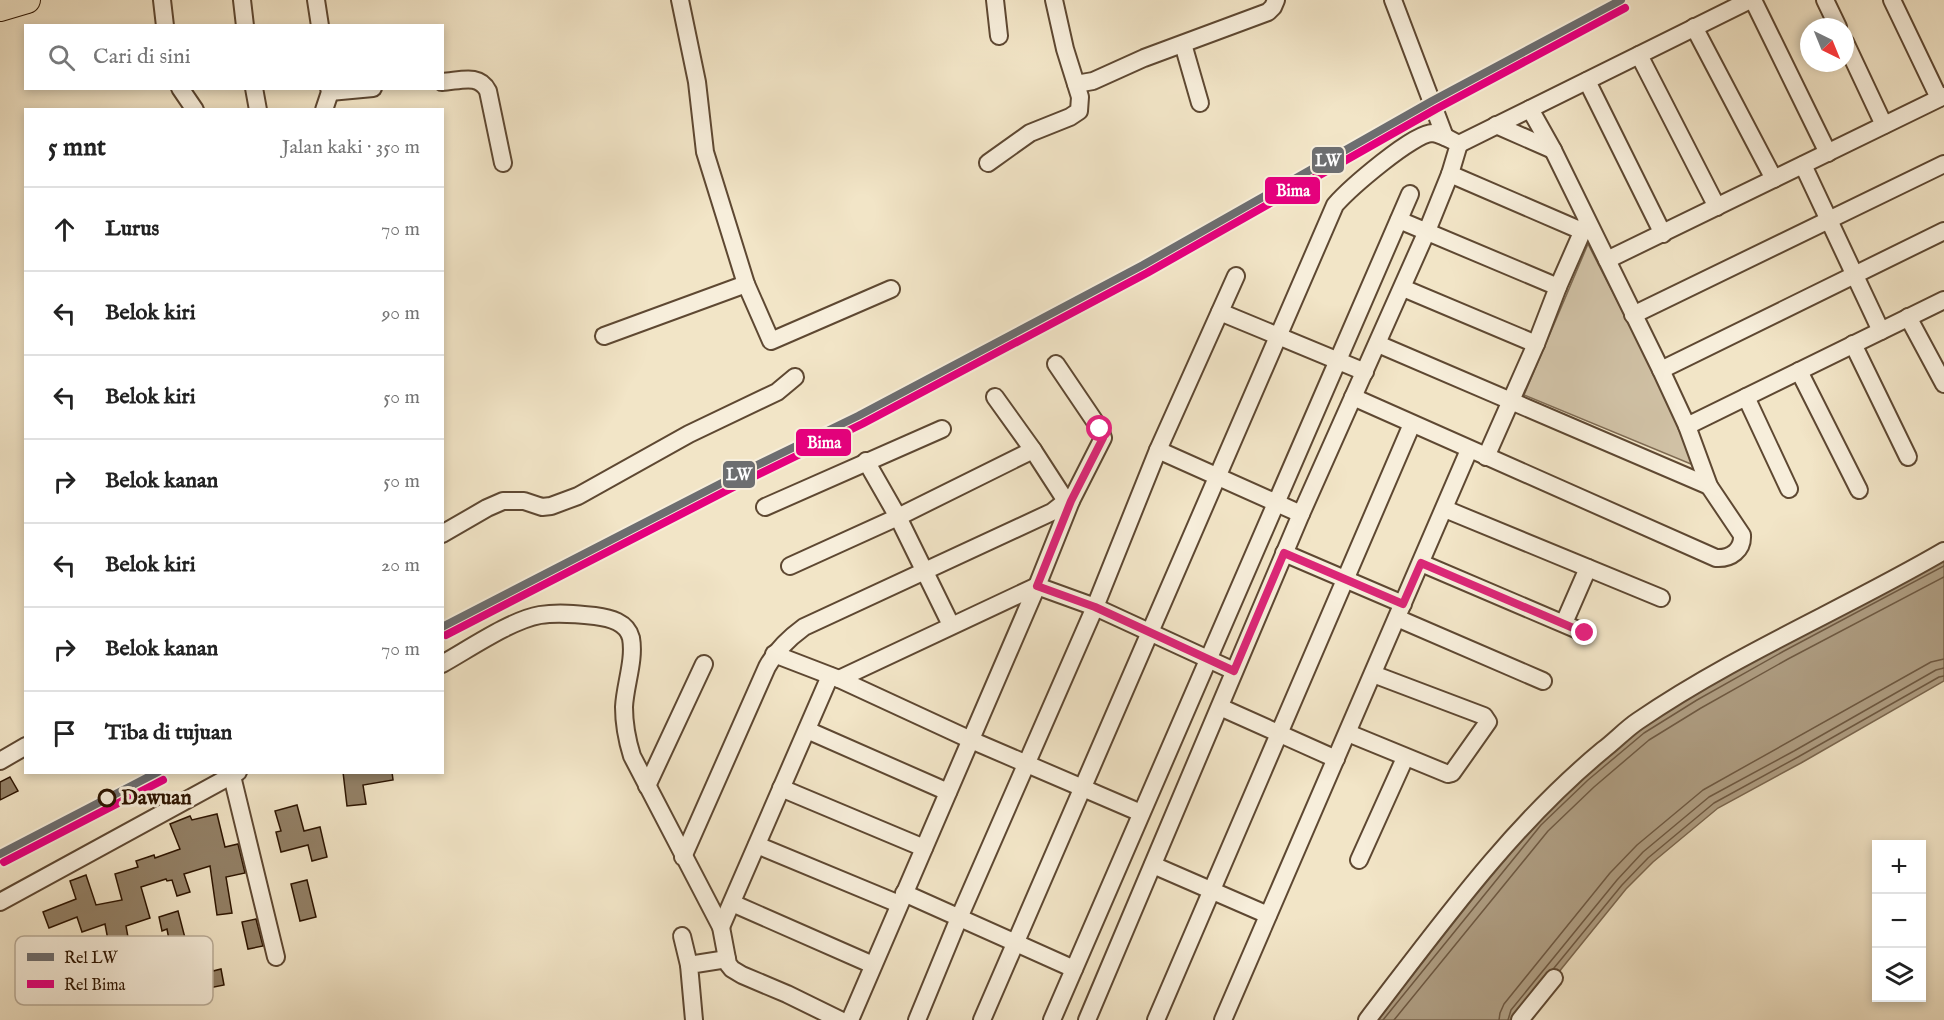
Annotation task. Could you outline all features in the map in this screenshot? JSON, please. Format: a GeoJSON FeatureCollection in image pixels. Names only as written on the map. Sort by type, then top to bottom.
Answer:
{"type":"FeatureCollection","features":[{"type":"Feature","properties":{"kind":"highway"},"geometry":{"type":"LineString","coordinates":[[0,8],[27,0]]}},
{"type":"Feature","properties":{"kind":"street"},"geometry":{"type":"LineString","coordinates":[[162,0],[165,24]]}},
{"type":"Feature","properties":{"kind":"street"},"geometry":{"type":"LineString","coordinates":[[242,0],[245,24]]}},
{"type":"Feature","properties":{"kind":"street"},"geometry":{"type":"LineString","coordinates":[[316,0],[320,24]]}},
{"type":"Feature","properties":{"kind":"street"},"geometry":{"type":"LineString","coordinates":[[680,0],[697,82],[705,152],[746,284],[771,341],[891,289]]}},
{"type":"Feature","properties":{"kind":"street"},"geometry":{"type":"LineString","coordinates":[[995,0],[999,36]]}},
{"type":"Feature","properties":{"kind":"street"},"geometry":{"type":"LineString","coordinates":[[988,163],[1030,133],[1076,114],[1081,104],[1053,0]]}},
{"type":"Feature","properties":{"kind":"street"},"geometry":{"type":"LineString","coordinates":[[1076,84],[1093,81],[1144,58],[1268,12],[1276,0]]}},
{"type":"Feature","properties":{"kind":"street"},"geometry":{"type":"LineString","coordinates":[[1089,1019],[1284,553],[1403,288],[1450,174],[1452,140],[1393,0]]}},
{"type":"Feature","properties":{"kind":"street"},"geometry":{"type":"LineString","coordinates":[[982,1020],[1335,205],[1348,191],[1419,137],[1434,133],[1452,140],[1496,125],[1751,0],[1828,153]]}},
{"type":"Feature","properties":{"kind":"street"},"geometry":{"type":"LineString","coordinates":[[1825,0],[1834,18]]}},
{"type":"Feature","properties":{"kind":"street"},"geometry":{"type":"LineString","coordinates":[[1607,260],[1942,97],[1892,0]]}},
{"type":"Feature","properties":{"kind":"street"},"geometry":{"type":"LineString","coordinates":[[1694,27],[1774,179]]}},
{"type":"Feature","properties":{"kind":"street"},"geometry":{"type":"LineString","coordinates":[[1184,45],[1200,103]]}},
{"type":"Feature","properties":{"kind":"street"},"geometry":{"type":"LineString","coordinates":[[1639,55],[1717,207]]}},
{"type":"Feature","properties":{"kind":"street"},"geometry":{"type":"LineString","coordinates":[[1854,61],[1884,125]]}},
{"type":"Feature","properties":{"kind":"street"},"geometry":{"type":"LineString","coordinates":[[444,82],[475,80],[481,81],[484,85],[488,91],[503,163]]}},
{"type":"Feature","properties":{"kind":"street"},"geometry":{"type":"LineString","coordinates":[[1587,81],[1663,234]]}},
{"type":"Feature","properties":{"kind":"street"},"geometry":{"type":"LineString","coordinates":[[181,90],[194,108]]}},
{"type":"Feature","properties":{"kind":"street"},"geometry":{"type":"LineString","coordinates":[[254,90],[258,108]]}},
{"type":"Feature","properties":{"kind":"street"},"geometry":{"type":"LineString","coordinates":[[325,108],[330,90]]}},
{"type":"Feature","properties":{"kind":"street"},"geometry":{"type":"LineString","coordinates":[[1353,397],[1716,558],[1723,559],[1731,556],[1743,543],[1742,535],[1709,486],[1687,426],[1661,370],[1607,260],[1585,226],[1553,150],[1530,109]]}},
{"type":"Feature","properties":{"kind":"street"},"geometry":{"type":"LineString","coordinates":[[1496,125],[1553,150]]}},
{"type":"Feature","properties":{"kind":"street"},"geometry":{"type":"LineString","coordinates":[[1633,315],[1944,164]]}},
{"type":"Feature","properties":{"kind":"street"},"geometry":{"type":"LineString","coordinates":[[1803,165],[1881,331]]}},
{"type":"Feature","properties":{"kind":"street"},"geometry":{"type":"LineString","coordinates":[[1450,174],[1585,226]]}},
{"type":"Feature","properties":{"kind":"street"},"geometry":{"type":"LineString","coordinates":[[1052,1020],[1410,194]]}},
{"type":"Feature","properties":{"kind":"street"},"geometry":{"type":"LineString","coordinates":[[1399,220],[1558,287]]}},
{"type":"Feature","properties":{"kind":"street"},"geometry":{"type":"LineString","coordinates":[[1485,457],[1512,401],[1585,226]]}},
{"type":"Feature","properties":{"kind":"street"},"geometry":{"type":"LineString","coordinates":[[1661,370],[1944,231]]}},
{"type":"Feature","properties":{"kind":"street"},"geometry":{"type":"LineString","coordinates":[[917,1020],[959,918],[1095,607],[1158,450],[1236,276]]}},
{"type":"Feature","properties":{"kind":"street"},"geometry":{"type":"LineString","coordinates":[[604,336],[746,284]]}},
{"type":"Feature","properties":{"kind":"street"},"geometry":{"type":"LineString","coordinates":[[1403,288],[1536,344]]}},
{"type":"Feature","properties":{"kind":"street"},"geometry":{"type":"LineString","coordinates":[[1687,426],[1944,300]]}},
{"type":"Feature","properties":{"kind":"street"},"geometry":{"type":"LineString","coordinates":[[1220,312],[1365,372]]}},
{"type":"Feature","properties":{"kind":"street"},"geometry":{"type":"LineString","coordinates":[[1908,317],[1944,384]]}},
{"type":"Feature","properties":{"kind":"street"},"geometry":{"type":"LineString","coordinates":[[1378,344],[1709,486]]}},
{"type":"Feature","properties":{"kind":"street"},"geometry":{"type":"LineString","coordinates":[[1853,345],[1908,457]]}},
{"type":"Feature","properties":{"kind":"street"},"geometry":{"type":"LineString","coordinates":[[850,1020],[1037,586],[1069,501],[1103,438],[1100,429],[1056,364]]}},
{"type":"Feature","properties":{"kind":"street"},"geometry":{"type":"LineString","coordinates":[[1799,371],[1859,490]]}},
{"type":"Feature","properties":{"kind":"street"},"geometry":{"type":"LineString","coordinates":[[444,533],[486,508],[503,501],[524,501],[542,507],[578,496],[689,434],[777,392],[795,377]]}},
{"type":"Feature","properties":{"kind":"street"},"geometry":{"type":"LineString","coordinates":[[1746,397],[1789,489]]}},
{"type":"Feature","properties":{"kind":"street"},"geometry":{"type":"LineString","coordinates":[[995,398],[1069,501]]}},
{"type":"Feature","properties":{"kind":"street"},"geometry":{"type":"LineString","coordinates":[[1156,1020],[1412,424]]}},
{"type":"Feature","properties":{"kind":"street"},"geometry":{"type":"LineString","coordinates":[[765,507],[942,429]]}},
{"type":"Feature","properties":{"kind":"street"},"geometry":{"type":"LineString","coordinates":[[790,566],[898,517],[1033,450]]}},
{"type":"Feature","properties":{"kind":"street"},"geometry":{"type":"LineString","coordinates":[[1158,450],[1301,514]]}},
{"type":"Feature","properties":{"kind":"street"},"geometry":{"type":"LineString","coordinates":[[1223,1020],[1469,450]]}},
{"type":"Feature","properties":{"kind":"street"},"geometry":{"type":"LineString","coordinates":[[866,461],[898,517],[951,625]]}},
{"type":"Feature","properties":{"kind":"street"},"geometry":{"type":"LineString","coordinates":[[683,857],[774,654],[790,637],[804,627],[1052,512],[1069,501]]}},
{"type":"Feature","properties":{"kind":"street"},"geometry":{"type":"LineString","coordinates":[[1445,508],[1661,598]]}},
{"type":"Feature","properties":{"kind":"street"},"geometry":{"type":"LineString","coordinates":[[1367,1020],[1475,880],[1532,815],[1579,770],[1636,722],[1778,639],[1944,551]]}},
{"type":"Feature","properties":{"kind":"street"},"geometry":{"type":"LineString","coordinates":[[1284,553],[1345,579],[1400,611],[1543,681]]}},
{"type":"Feature","properties":{"kind":"street"},"geometry":{"type":"LineString","coordinates":[[1421,563],[1585,633]]}},
{"type":"Feature","properties":{"kind":"street"},"geometry":{"type":"LineString","coordinates":[[1564,623],[1588,568]]}},
{"type":"Feature","properties":{"kind":"street"},"geometry":{"type":"LineString","coordinates":[[721,927],[807,730],[835,677],[1037,586],[1095,607],[1234,671]]}},
{"type":"Feature","properties":{"kind":"street"},"geometry":{"type":"LineString","coordinates":[[444,663],[528,618],[550,614],[591,615],[609,617],[625,626],[630,635],[632,647],[624,707],[626,735],[632,756],[721,927],[728,964],[737,973],[840,1020]]}},
{"type":"Feature","properties":{"kind":"street"},"geometry":{"type":"LineString","coordinates":[[774,654],[835,677],[971,740],[1141,813]]}},
{"type":"Feature","properties":{"kind":"street"},"geometry":{"type":"LineString","coordinates":[[648,786],[704,664]]}},
{"type":"Feature","properties":{"kind":"street"},"geometry":{"type":"LineString","coordinates":[[1348,733],[1444,773],[1452,773],[1488,722],[1487,719],[1373,674]]}},
{"type":"Feature","properties":{"kind":"street"},"geometry":{"type":"LineString","coordinates":[[1220,707],[1336,759]]}},
{"type":"Feature","properties":{"kind":"street"},"geometry":{"type":"LineString","coordinates":[[807,730],[948,792]]}},
{"type":"Feature","properties":{"kind":"street"},"geometry":{"type":"LineString","coordinates":[[0,761],[24,747]]}},
{"type":"Feature","properties":{"kind":"street"},"geometry":{"type":"LineString","coordinates":[[1359,860],[1405,758]]}},
{"type":"Feature","properties":{"kind":"street"},"geometry":{"type":"LineString","coordinates":[[0,902],[235,774],[276,957]]}},
{"type":"Feature","properties":{"kind":"street"},"geometry":{"type":"LineString","coordinates":[[782,788],[924,849]]}},
{"type":"Feature","properties":{"kind":"street"},"geometry":{"type":"LineString","coordinates":[[757,845],[959,918],[1074,969]]}},
{"type":"Feature","properties":{"kind":"street"},"geometry":{"type":"LineString","coordinates":[[1153,865],[1268,915]]}},
{"type":"Feature","properties":{"kind":"street"},"geometry":{"type":"LineString","coordinates":[[732,903],[873,965]]}},
{"type":"Feature","properties":{"kind":"street"},"geometry":{"type":"LineString","coordinates":[[682,936],[689,965],[694,1020]]}},
{"type":"Feature","properties":{"kind":"street"},"geometry":{"type":"LineString","coordinates":[[689,965],[726,959]]}},
{"type":"Feature","properties":{"kind":"street"},"geometry":{"type":"LineString","coordinates":[[1520,1020],[1554,978]]}},
{"type":"Feature","properties":{"kind":"shaded area"},"geometry":{"type":"Polygon","coordinates":[[[1588,244],[1703,469],[1524,395],[1588,244]]]}},
{"type":"Feature","properties":{"kind":"water"},"geometry":{"type":"Polygon","coordinates":[[[1944,551],[1944,681],[1718,808],[1653,862],[1626,889],[1520,1020],[1365,1020],[1531,815],[1636,722],[1944,551]]]}},
{"type":"Feature","properties":{"kind":"building"},"geometry":{"type":"Polygon","coordinates":[[[343,774],[392,774],[393,780],[363,785],[366,804],[347,806],[343,774]]]}},
{"type":"Feature","properties":{"kind":"building"},"geometry":{"type":"Polygon","coordinates":[[[10,777],[18,791],[0,800],[0,782],[10,777]]]}},
{"type":"Feature","properties":{"kind":"building"},"geometry":{"type":"Polygon","coordinates":[[[297,805],[304,831],[320,827],[327,857],[312,861],[308,845],[281,852],[276,832],[281,831],[275,811],[297,805]]]}},
{"type":"Feature","properties":{"kind":"building"},"geometry":{"type":"Polygon","coordinates":[[[217,814],[225,847],[238,844],[245,873],[226,877],[232,913],[217,915],[210,866],[184,874],[190,892],[177,896],[172,880],[167,881],[166,879],[141,887],[150,918],[126,926],[128,936],[107,936],[105,924],[82,932],[77,917],[49,928],[43,912],[76,899],[70,881],[86,875],[96,905],[122,900],[115,874],[138,867],[136,861],[154,855],[155,858],[180,849],[170,824],[190,816],[192,820],[217,814]]]}},
{"type":"Feature","properties":{"kind":"building"},"geometry":{"type":"Polygon","coordinates":[[[307,880],[316,917],[300,921],[291,884],[307,880]]]}},
{"type":"Feature","properties":{"kind":"building"},"geometry":{"type":"Polygon","coordinates":[[[178,911],[184,936],[168,936],[167,929],[162,931],[159,917],[178,911]]]}},
{"type":"Feature","properties":{"kind":"building"},"geometry":{"type":"Polygon","coordinates":[[[256,919],[263,946],[248,949],[242,922],[256,919]]]}},
{"type":"Feature","properties":{"kind":"building"},"geometry":{"type":"Polygon","coordinates":[[[221,969],[224,985],[213,987],[213,971],[221,969]]]}},
{"type":"Feature","properties":{"kind":"rail line","name":"LW"},"geometry":{"type":"LineString","coordinates":[[444,626],[749,469],[858,416],[1143,265],[1432,101],[1621,0]]}},
{"type":"Feature","properties":{"kind":"rail line","name":"Bima"},"geometry":{"type":"LineString","coordinates":[[446,635],[753,477],[862,424],[1147,273],[1436,109],[1625,8]]}},
{"type":"Feature","properties":{"kind":"rail line","name":"LW"},"geometry":{"type":"LineString","coordinates":[[0,854],[154,774]]}},
{"type":"Feature","properties":{"kind":"rail line","name":"Bima"},"geometry":{"type":"LineString","coordinates":[[4,862],[163,780]]}},
{"type":"Feature","properties":{"kind":"place","name":"Dawuan"},"geometry":{"type":"Point","coordinates":[107,798]}},
{"type":"Feature","properties":{"kind":"route"},"geometry":{"type":"LineString","coordinates":[[1100,429],[1103,438],[1071,501],[1037,586],[1095,607],[1234,671],[1284,553],[1403,604],[1421,563],[1585,633]]}}]}
